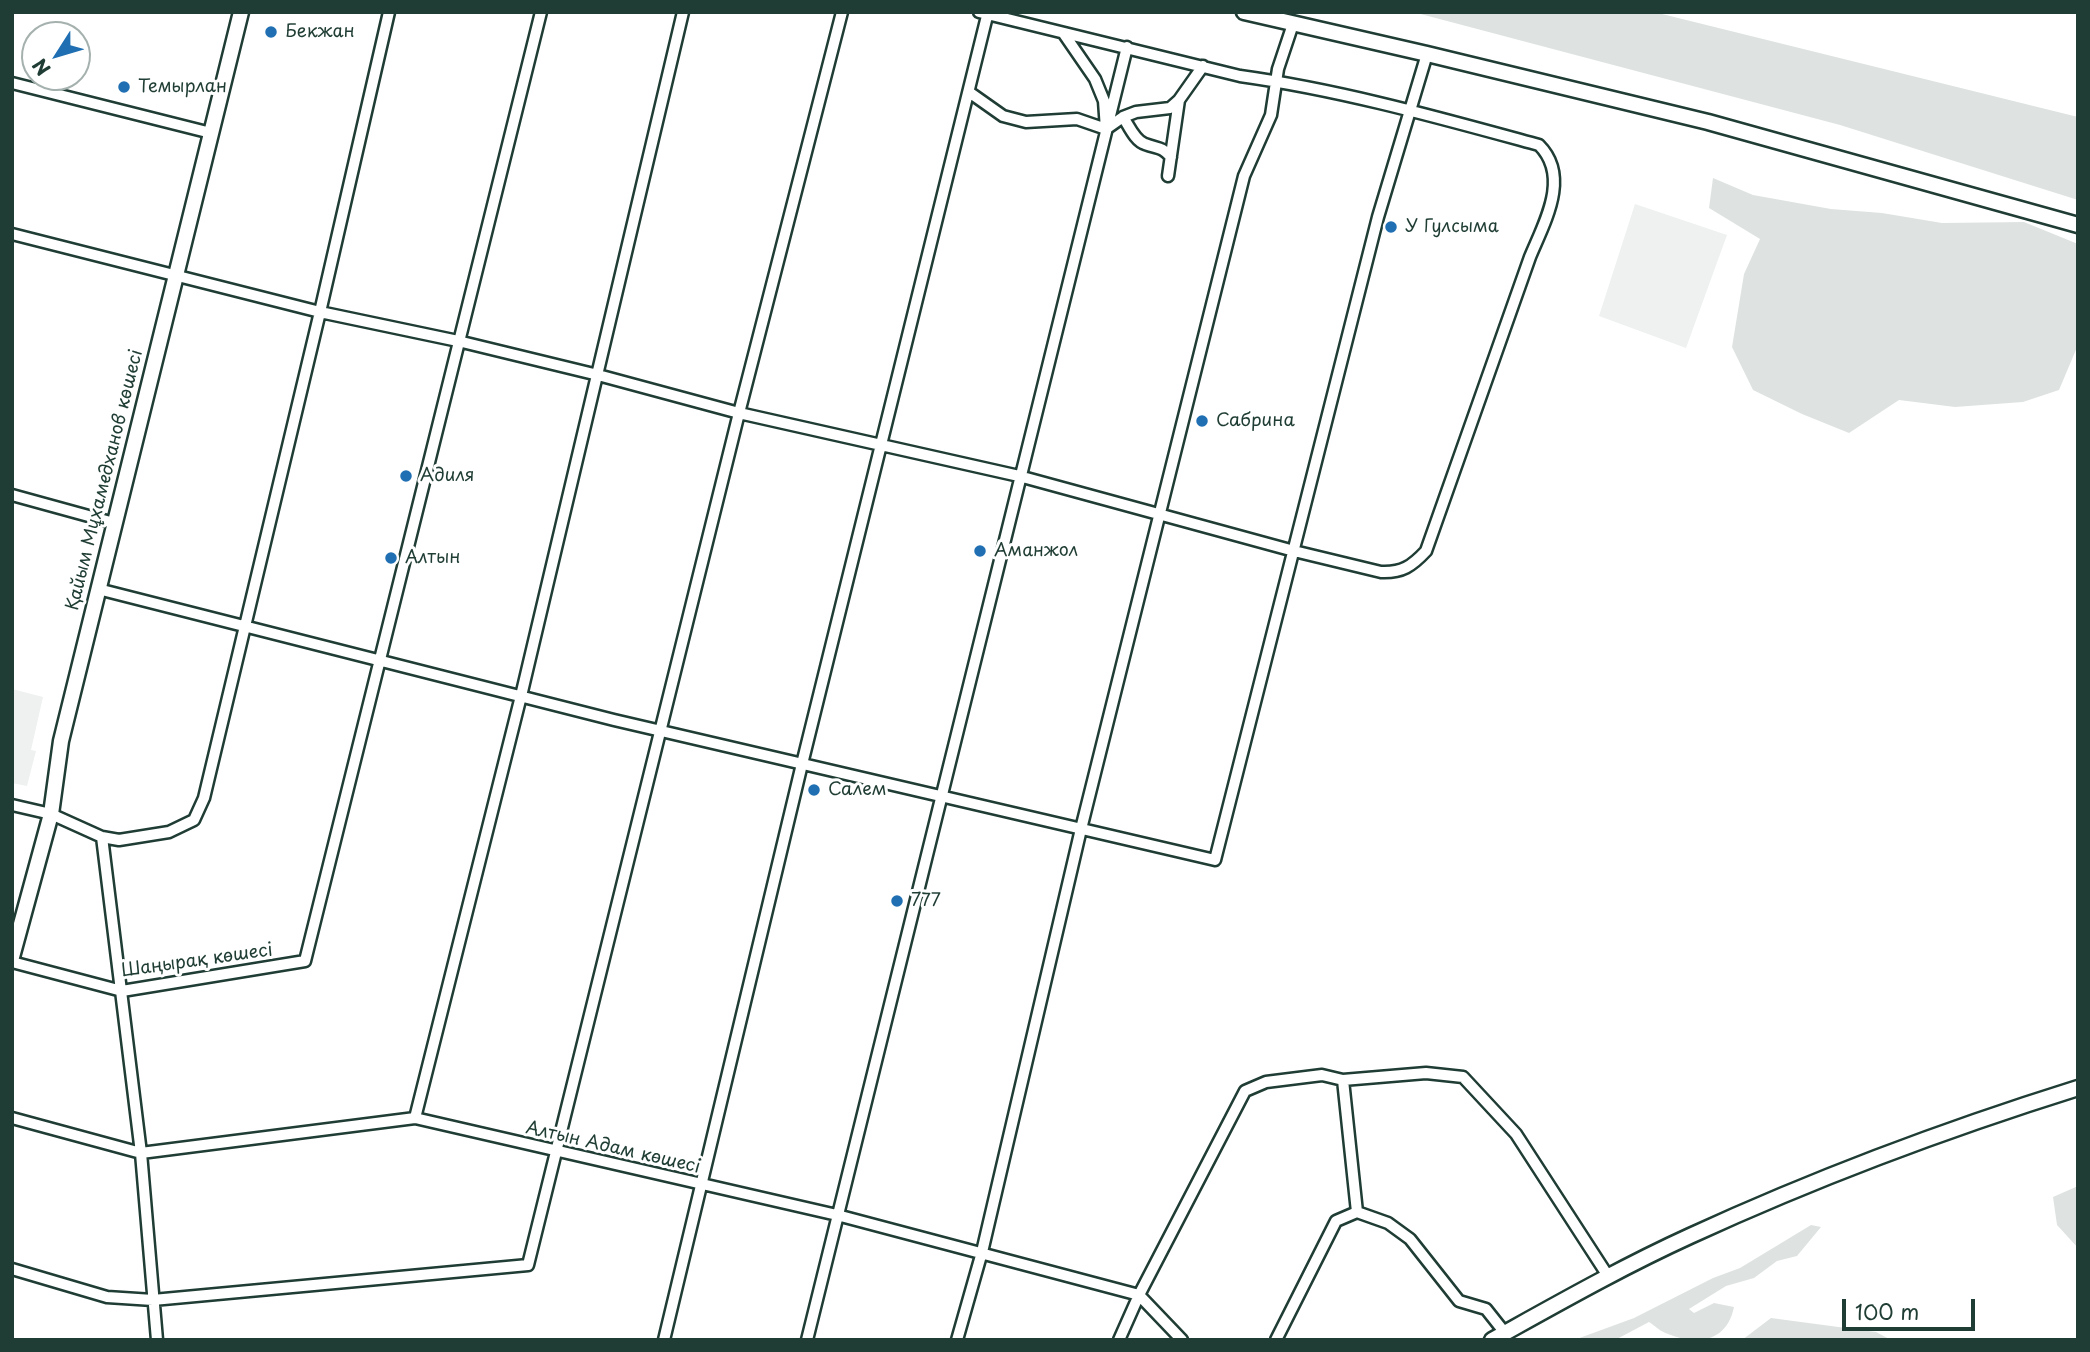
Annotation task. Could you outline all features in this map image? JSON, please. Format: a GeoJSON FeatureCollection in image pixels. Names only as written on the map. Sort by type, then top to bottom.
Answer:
{"type":"FeatureCollection","features":[{"type":"Feature","properties":{"kind":"main road","name":"Қайым Мұхамедханов көшесі"},"geometry":{"type":"LineString","coordinates":[[12,957],[51,814],[58,754],[241,12]]}},
{"type":"Feature","properties":{"kind":"main road"},"geometry":{"type":"LineString","coordinates":[[1244,12],[1708,122],[2078,225]]}},
{"type":"Feature","properties":{"kind":"main road"},"geometry":{"type":"LineString","coordinates":[[1498,1336],[1608,1276],[1690,1236],[1825,1179],[1985,1117],[2078,1088]]}},
{"type":"Feature","properties":{"kind":"street"},"geometry":{"type":"LineString","coordinates":[[12,805],[51,814],[102,837],[119,841],[169,832],[194,820],[204,798],[246,627],[389,12]]}},
{"type":"Feature","properties":{"kind":"street"},"geometry":{"type":"LineString","coordinates":[[382,661],[458,341],[541,12]]}},
{"type":"Feature","properties":{"kind":"street"},"geometry":{"type":"LineString","coordinates":[[415,1118],[522,696],[683,12]]}},
{"type":"Feature","properties":{"kind":"street"},"geometry":{"type":"LineString","coordinates":[[12,1269],[107,1297],[153,1300],[528,1265],[739,413],[842,12]]}},
{"type":"Feature","properties":{"kind":"street"},"geometry":{"type":"LineString","coordinates":[[12,234],[320,312],[458,341],[598,375],[739,413],[880,444],[1019,476],[1294,551],[1394,573],[1412,566],[1426,551],[1530,257],[1550,210],[1554,174],[1549,154],[1539,145],[1410,109],[1240,76],[985,13],[969,92],[880,444],[664,1340]]}},
{"type":"Feature","properties":{"kind":"street"},"geometry":{"type":"LineString","coordinates":[[957,1340],[982,1252],[1081,829],[1244,176],[1271,115],[1278,69],[1293,24]]}},
{"type":"Feature","properties":{"kind":"street"},"geometry":{"type":"LineString","coordinates":[[1064,34],[1095,79],[1104,101],[1107,129]]}},
{"type":"Feature","properties":{"kind":"street"},"geometry":{"type":"LineString","coordinates":[[807,1340],[1127,47]]}},
{"type":"Feature","properties":{"kind":"street"},"geometry":{"type":"LineString","coordinates":[[98,589],[661,731],[1215,860],[1378,217],[1427,54]]}},
{"type":"Feature","properties":{"kind":"street"},"geometry":{"type":"LineString","coordinates":[[1107,129],[1123,117],[1136,112],[1170,108],[1179,100],[1203,66]]}},
{"type":"Feature","properties":{"kind":"street"},"geometry":{"type":"LineString","coordinates":[[12,83],[211,133]]}},
{"type":"Feature","properties":{"kind":"street"},"geometry":{"type":"LineString","coordinates":[[969,92],[1003,116],[1014,119],[1026,122],[1077,120],[1107,129]]}},
{"type":"Feature","properties":{"kind":"street"},"geometry":{"type":"LineString","coordinates":[[1168,176],[1179,100]]}},
{"type":"Feature","properties":{"kind":"street"},"geometry":{"type":"LineString","coordinates":[[1123,117],[1138,140],[1163,149],[1171,157]]}},
{"type":"Feature","properties":{"kind":"street"},"geometry":{"type":"LineString","coordinates":[[12,495],[114,523]]}},
{"type":"Feature","properties":{"kind":"street","name":"Шаңырақ көшесі"},"geometry":{"type":"LineString","coordinates":[[12,962],[122,990],[305,961],[382,661]]}},
{"type":"Feature","properties":{"kind":"street"},"geometry":{"type":"LineString","coordinates":[[102,837],[141,1153],[157,1340]]}},
{"type":"Feature","properties":{"kind":"street"},"geometry":{"type":"LineString","coordinates":[[1119,1340],[1139,1295],[1245,1091],[1266,1082],[1322,1075],[1343,1080],[1426,1073],[1463,1077],[1516,1134],[1608,1276]]}},
{"type":"Feature","properties":{"kind":"street"},"geometry":{"type":"LineString","coordinates":[[1343,1080],[1357,1212]]}},
{"type":"Feature","properties":{"kind":"street","name":"Алтын Адам көшесі"},"geometry":{"type":"LineString","coordinates":[[12,1118],[141,1153],[415,1118],[837,1215],[1139,1295]]}},
{"type":"Feature","properties":{"kind":"street"},"geometry":{"type":"LineString","coordinates":[[1276,1340],[1336,1221],[1357,1212],[1388,1223],[1410,1239],[1459,1301],[1486,1310],[1498,1336]]}},
{"type":"Feature","properties":{"kind":"street"},"geometry":{"type":"LineString","coordinates":[[1139,1295],[1182,1340]]}},
{"type":"Feature","properties":{"kind":"shaded area"},"geometry":{"type":"Polygon","coordinates":[[[1413,12],[1654,12],[2078,117],[2078,200],[1840,125],[1413,12]]]}},
{"type":"Feature","properties":{"kind":"shaded area"},"geometry":{"type":"Polygon","coordinates":[[[1713,178],[1753,195],[1831,209],[1882,213],[1942,223],[2024,222],[2078,244],[2078,345],[2059,390],[2023,402],[1955,407],[1899,400],[1849,433],[1753,390],[1732,347],[1744,274],[1760,239],[1709,208],[1713,178]]]}},
{"type":"Feature","properties":{"kind":"shaded area"},"geometry":{"type":"Polygon","coordinates":[[[1635,204],[1727,235],[1686,348],[1599,316],[1635,204]]]}},
{"type":"Feature","properties":{"kind":"shaded area"},"geometry":{"type":"Polygon","coordinates":[[[12,689],[43,697],[31,750],[36,751],[27,786],[12,783],[12,689]]]}},
{"type":"Feature","properties":{"kind":"shaded area"},"geometry":{"type":"Polygon","coordinates":[[[2078,1186],[2078,1248],[2057,1225],[2053,1197],[2078,1186]]]}},
{"type":"Feature","properties":{"kind":"shaded area"},"geometry":{"type":"Polygon","coordinates":[[[1811,1225],[1821,1227],[1797,1256],[1777,1261],[1754,1278],[1726,1286],[1689,1309],[1694,1313],[1714,1303],[1734,1307],[1725,1328],[1718,1334],[1690,1340],[1665,1333],[1649,1322],[1615,1340],[1574,1340],[1634,1318],[1713,1278],[1740,1268],[1811,1225]]]}},
{"type":"Feature","properties":{"kind":"shaded area"},"geometry":{"type":"Polygon","coordinates":[[[1771,1318],[1876,1332],[1891,1340],[1742,1340],[1771,1318]]]}},
{"type":"Feature","properties":{"kind":"place","name":"Бекжан"},"geometry":{"type":"Point","coordinates":[271,32]}},
{"type":"Feature","properties":{"kind":"place","name":"Темырлан"},"geometry":{"type":"Point","coordinates":[124,87]}},
{"type":"Feature","properties":{"kind":"place","name":"У Гулсыма"},"geometry":{"type":"Point","coordinates":[1391,227]}},
{"type":"Feature","properties":{"kind":"place","name":"Сабрина"},"geometry":{"type":"Point","coordinates":[1202,421]}},
{"type":"Feature","properties":{"kind":"place","name":"Адиля"},"geometry":{"type":"Point","coordinates":[406,476]}},
{"type":"Feature","properties":{"kind":"place","name":"Аманжол"},"geometry":{"type":"Point","coordinates":[980,551]}},
{"type":"Feature","properties":{"kind":"place","name":"Алтын"},"geometry":{"type":"Point","coordinates":[391,558]}},
{"type":"Feature","properties":{"kind":"place","name":"Салем"},"geometry":{"type":"Point","coordinates":[814,790]}},
{"type":"Feature","properties":{"kind":"place","name":"777"},"geometry":{"type":"Point","coordinates":[897,901]}}]}
